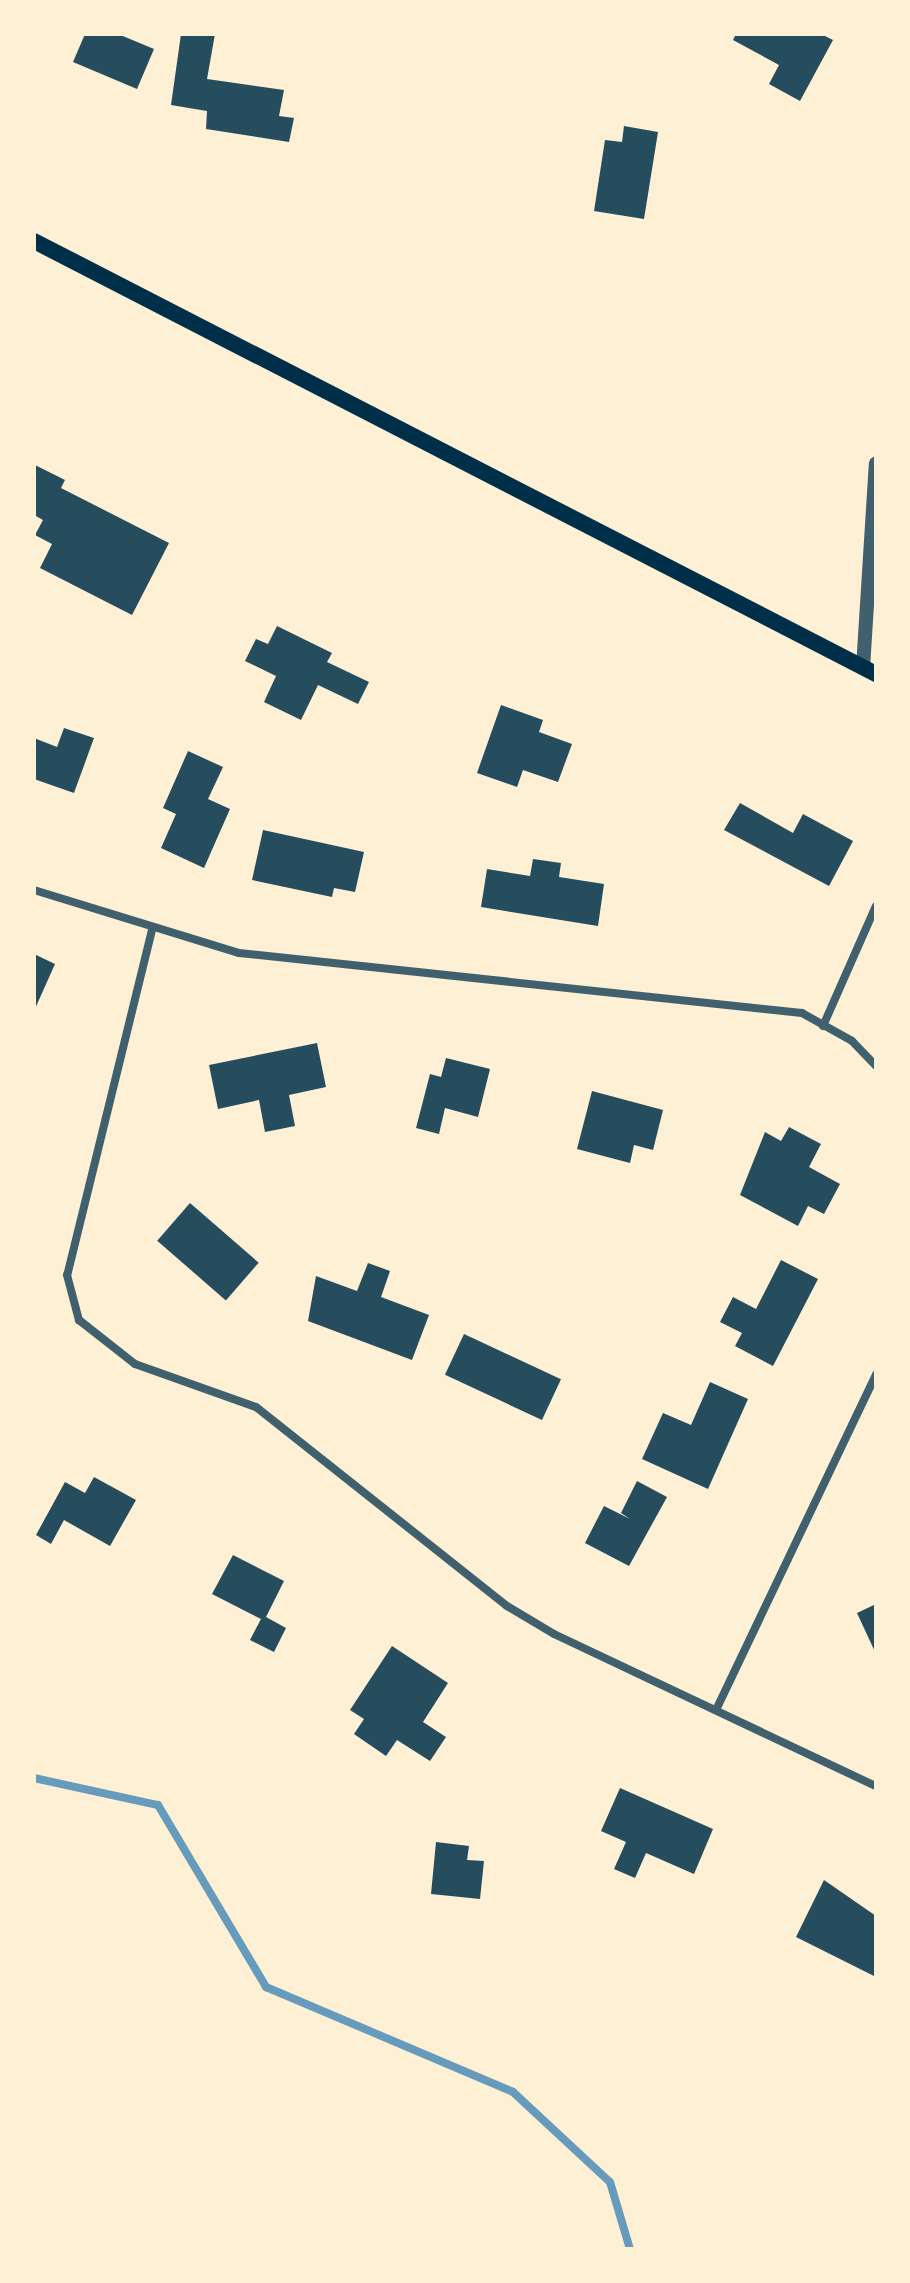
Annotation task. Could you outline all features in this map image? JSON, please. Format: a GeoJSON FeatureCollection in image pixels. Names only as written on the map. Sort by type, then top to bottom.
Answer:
{"type":"FeatureCollection","features":[{"type":"Feature","properties":{"kind":"main road"},"geometry":{"type":"LineString","coordinates":[[34,241],[870,671]]}},
{"type":"Feature","properties":{"kind":"street"},"geometry":{"type":"LineString","coordinates":[[870,671],[876,463]]}},
{"type":"Feature","properties":{"kind":"street"},"geometry":{"type":"LineString","coordinates":[[34,890],[152,930],[239,953],[760,1006],[802,1013],[876,1066]]}},
{"type":"Feature","properties":{"kind":"street"},"geometry":{"type":"LineString","coordinates":[[823,1026],[876,906]]}},
{"type":"Feature","properties":{"kind":"street"},"geometry":{"type":"LineString","coordinates":[[152,930],[67,1275],[79,1320],[135,1364],[256,1407],[507,1606],[876,1786]]}},
{"type":"Feature","properties":{"kind":"street"},"geometry":{"type":"LineString","coordinates":[[716,1710],[876,1374]]}},
{"type":"Feature","properties":{"kind":"building"},"geometry":{"type":"Polygon","coordinates":[[[85,34],[118,34],[154,49],[137,89],[73,62],[85,34]]]}},
{"type":"Feature","properties":{"kind":"building"},"geometry":{"type":"Polygon","coordinates":[[[181,34],[215,34],[207,79],[284,90],[279,116],[294,118],[289,142],[206,129],[207,111],[171,105],[181,34]]]}},
{"type":"Feature","properties":{"kind":"building"},"geometry":{"type":"Polygon","coordinates":[[[736,34],[821,34],[833,40],[800,101],[769,84],[779,65],[733,40],[736,34]]]}},
{"type":"Feature","properties":{"kind":"building"},"geometry":{"type":"Polygon","coordinates":[[[624,126],[658,132],[644,219],[594,211],[605,140],[622,142],[624,126]]]}},
{"type":"Feature","properties":{"kind":"building"},"geometry":{"type":"Polygon","coordinates":[[[35,465],[65,480],[61,488],[169,543],[132,615],[40,568],[52,544],[35,535],[43,520],[34,515],[35,465]]]}},
{"type":"Feature","properties":{"kind":"building"},"geometry":{"type":"Polygon","coordinates":[[[277,626],[332,653],[327,662],[369,682],[358,704],[318,685],[301,720],[264,702],[276,676],[245,661],[256,639],[268,644],[277,626]]]}},
{"type":"Feature","properties":{"kind":"building"},"geometry":{"type":"Polygon","coordinates":[[[501,705],[543,720],[539,732],[572,744],[558,782],[523,770],[517,787],[477,773],[501,705]]]}},
{"type":"Feature","properties":{"kind":"building"},"geometry":{"type":"Polygon","coordinates":[[[64,728],[94,738],[74,793],[34,779],[34,738],[57,747],[64,728]]]}},
{"type":"Feature","properties":{"kind":"building"},"geometry":{"type":"Polygon","coordinates":[[[188,751],[223,767],[208,799],[230,809],[204,868],[161,848],[176,814],[163,808],[188,751]]]}},
{"type":"Feature","properties":{"kind":"building"},"geometry":{"type":"Polygon","coordinates":[[[740,803],[793,833],[803,814],[853,841],[829,886],[724,830],[740,803]]]}},
{"type":"Feature","properties":{"kind":"building"},"geometry":{"type":"Polygon","coordinates":[[[263,830],[364,852],[355,892],[334,888],[332,897],[252,880],[263,830]]]}},
{"type":"Feature","properties":{"kind":"building"},"geometry":{"type":"Polygon","coordinates":[[[533,859],[561,863],[559,877],[604,884],[598,926],[481,907],[487,869],[530,876],[533,859]]]}},
{"type":"Feature","properties":{"kind":"building"},"geometry":{"type":"Polygon","coordinates":[[[34,954],[55,964],[34,1011],[34,954]]]}},
{"type":"Feature","properties":{"kind":"building"},"geometry":{"type":"Polygon","coordinates":[[[317,1043],[326,1087],[289,1095],[295,1126],[265,1132],[259,1100],[218,1109],[209,1065],[317,1043]]]}},
{"type":"Feature","properties":{"kind":"building"},"geometry":{"type":"Polygon","coordinates":[[[446,1058],[490,1069],[478,1117],[445,1108],[439,1134],[416,1128],[430,1074],[441,1077],[446,1058]]]}},
{"type":"Feature","properties":{"kind":"building"},"geometry":{"type":"Polygon","coordinates":[[[592,1091],[663,1110],[653,1150],[634,1145],[630,1163],[577,1149],[592,1091]]]}},
{"type":"Feature","properties":{"kind":"building"},"geometry":{"type":"Polygon","coordinates":[[[789,1127],[821,1144],[809,1167],[840,1184],[824,1214],[808,1206],[798,1226],[740,1195],[765,1132],[781,1141],[789,1127]]]}},
{"type":"Feature","properties":{"kind":"building"},"geometry":{"type":"Polygon","coordinates":[[[190,1203],[259,1263],[226,1300],[157,1241],[190,1203]]]}},
{"type":"Feature","properties":{"kind":"building"},"geometry":{"type":"Polygon","coordinates":[[[781,1260],[818,1279],[773,1366],[735,1346],[742,1333],[720,1322],[733,1297],[756,1309],[781,1260]]]}},
{"type":"Feature","properties":{"kind":"building"},"geometry":{"type":"Polygon","coordinates":[[[368,1263],[390,1271],[381,1297],[429,1315],[412,1360],[308,1321],[316,1276],[357,1291],[368,1263]]]}},
{"type":"Feature","properties":{"kind":"building"},"geometry":{"type":"Polygon","coordinates":[[[464,1334],[561,1379],[542,1420],[445,1375],[464,1334]]]}},
{"type":"Feature","properties":{"kind":"building"},"geometry":{"type":"Polygon","coordinates":[[[710,1382],[748,1399],[708,1489],[642,1459],[663,1413],[691,1425],[710,1382]]]}},
{"type":"Feature","properties":{"kind":"building"},"geometry":{"type":"Polygon","coordinates":[[[94,1477],[136,1500],[110,1546],[64,1520],[51,1544],[36,1535],[65,1482],[85,1493],[94,1477]]]}},
{"type":"Feature","properties":{"kind":"building"},"geometry":{"type":"Polygon","coordinates":[[[637,1481],[667,1497],[629,1566],[585,1543],[604,1506],[630,1519],[621,1513],[637,1481]]]}},
{"type":"Feature","properties":{"kind":"building"},"geometry":{"type":"Polygon","coordinates":[[[233,1555],[284,1581],[266,1617],[286,1628],[274,1652],[250,1640],[261,1619],[212,1594],[233,1555]]]}},
{"type":"Feature","properties":{"kind":"building"},"geometry":{"type":"Polygon","coordinates":[[[876,1604],[876,1654],[857,1613],[876,1604]]]}},
{"type":"Feature","properties":{"kind":"building"},"geometry":{"type":"Polygon","coordinates":[[[392,1646],[448,1683],[423,1722],[446,1737],[430,1761],[397,1740],[386,1756],[354,1734],[364,1719],[350,1710],[392,1646]]]}},
{"type":"Feature","properties":{"kind":"building"},"geometry":{"type":"Polygon","coordinates":[[[620,1788],[713,1829],[694,1874],[646,1853],[635,1878],[614,1869],[626,1842],[601,1831],[620,1788]]]}},
{"type":"Feature","properties":{"kind":"building"},"geometry":{"type":"Polygon","coordinates":[[[436,1842],[469,1846],[467,1860],[484,1861],[480,1899],[431,1894],[436,1842]]]}},
{"type":"Feature","properties":{"kind":"building"},"geometry":{"type":"Polygon","coordinates":[[[824,1880],[876,1916],[876,1977],[796,1937],[824,1880]]]}},
{"type":"Feature","properties":{"kind":"waterway"},"geometry":{"type":"LineString","coordinates":[[34,1778],[158,1805],[266,1987],[513,2092],[610,2182],[630,2249]]}}]}
